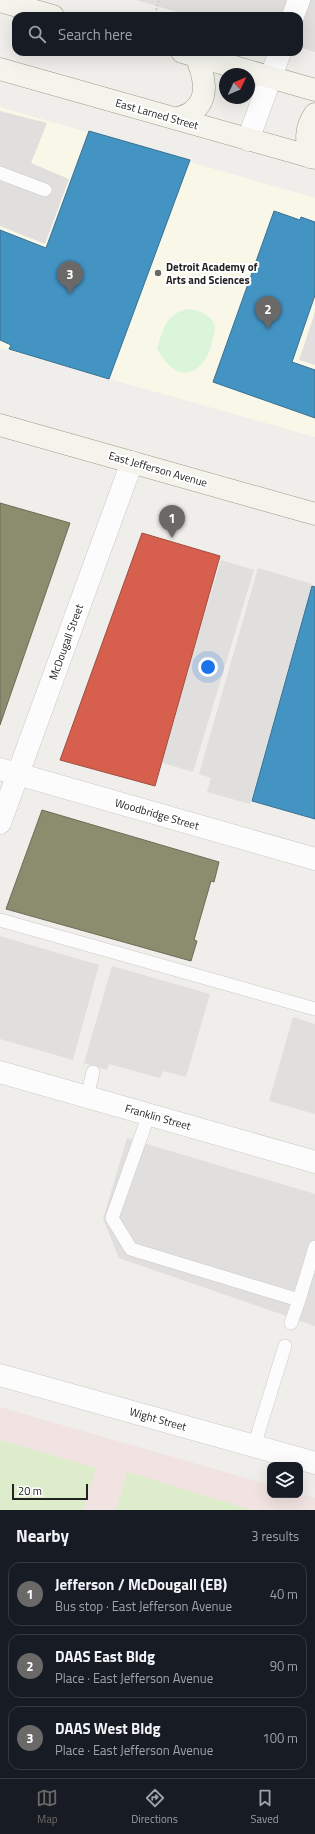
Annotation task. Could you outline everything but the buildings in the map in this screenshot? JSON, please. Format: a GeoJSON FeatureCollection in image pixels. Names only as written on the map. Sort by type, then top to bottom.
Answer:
{"type":"FeatureCollection","features":[{"type":"Feature","properties":{"kind":"street"},"geometry":{"type":"LineString","coordinates":[[294,12],[299,0]]}},
{"type":"Feature","properties":{"kind":"street"},"geometry":{"type":"LineString","coordinates":[[0,1],[38,12]]}},
{"type":"Feature","properties":{"kind":"street"},"geometry":{"type":"LineString","coordinates":[[176,119],[193,111],[203,97],[204,75],[190,56]]}},
{"type":"Feature","properties":{"kind":"street"},"geometry":{"type":"LineString","coordinates":[[196,56],[315,90]]}},
{"type":"Feature","properties":{"kind":"street"},"geometry":{"type":"LineString","coordinates":[[248,140],[279,56]]}},
{"type":"Feature","properties":{"kind":"street","name":"East Larned Street"},"geometry":{"type":"LineString","coordinates":[[0,69],[312,158]]}},
{"type":"Feature","properties":{"kind":"street"},"geometry":{"type":"LineString","coordinates":[[312,158],[306,139],[310,121],[315,114]]}},
{"type":"Feature","properties":{"kind":"street","name":"East Jefferson Avenue"},"geometry":{"type":"LineString","coordinates":[[0,425],[315,514]]}},
{"type":"Feature","properties":{"kind":"street","name":"McDougall Street"},"geometry":{"type":"LineString","coordinates":[[0,823],[9,772],[132,462]]}},
{"type":"Feature","properties":{"kind":"street","name":"Woodbridge Street"},"geometry":{"type":"LineString","coordinates":[[9,772],[315,859]]}},
{"type":"Feature","properties":{"kind":"street","name":"Franklin Street"},"geometry":{"type":"LineString","coordinates":[[0,1072],[315,1162]]}},
{"type":"Feature","properties":{"kind":"street","name":"Wight Street"},"geometry":{"type":"LineString","coordinates":[[0,1375],[315,1463]]}},
{"type":"Feature","properties":{"kind":"lane"},"geometry":{"type":"LineString","coordinates":[[0,173],[44,190]]}},
{"type":"Feature","properties":{"kind":"lane"},"geometry":{"type":"LineString","coordinates":[[0,920],[315,1010]]}},
{"type":"Feature","properties":{"kind":"lane"},"geometry":{"type":"LineString","coordinates":[[87,1097],[93,1072]]}},
{"type":"Feature","properties":{"kind":"lane"},"geometry":{"type":"LineString","coordinates":[[149,1114],[112,1218],[130,1249],[299,1300]]}},
{"type":"Feature","properties":{"kind":"lane"},"geometry":{"type":"LineString","coordinates":[[292,1323],[315,1247]]}},
{"type":"Feature","properties":{"kind":"lane"},"geometry":{"type":"LineString","coordinates":[[254,1446],[284,1346]]}},
{"type":"Feature","properties":{"kind":"path"},"geometry":{"type":"LineString","coordinates":[[156,12],[159,0]]}},
{"type":"Feature","properties":{"kind":"shaded area"},"geometry":{"type":"Polygon","coordinates":[[[136,0],[315,0],[315,52],[303,48],[303,12],[177,12],[136,0]]]}},
{"type":"Feature","properties":{"kind":"shaded area","name":"Detroit Academy of Arts and Sciences"},"geometry":{"type":"Polygon","coordinates":[[[0,107],[315,198],[315,437],[0,348],[0,107]]]}},
{"type":"Feature","properties":{"kind":"shaded area"},"geometry":{"type":"Polygon","coordinates":[[[0,111],[47,123],[31,163],[69,179],[45,244],[0,226],[0,111]]]}},
{"type":"Feature","properties":{"kind":"shaded area"},"geometry":{"type":"Polygon","coordinates":[[[315,312],[315,365],[299,360],[315,312]]]}},
{"type":"Feature","properties":{"kind":"shaded area"},"geometry":{"type":"Polygon","coordinates":[[[221,560],[254,570],[193,772],[160,762],[221,560]]]}},
{"type":"Feature","properties":{"kind":"shaded area"},"geometry":{"type":"Polygon","coordinates":[[[258,568],[312,584],[250,804],[207,792],[211,778],[199,774],[258,568]]]}},
{"type":"Feature","properties":{"kind":"shaded area"},"geometry":{"type":"Polygon","coordinates":[[[0,936],[99,965],[73,1060],[0,1039],[0,936]]]}},
{"type":"Feature","properties":{"kind":"shaded area"},"geometry":{"type":"Polygon","coordinates":[[[112,966],[210,994],[186,1077],[163,1071],[160,1078],[109,1064],[107,1070],[84,1063],[112,966]]]}},
{"type":"Feature","properties":{"kind":"shaded area"},"geometry":{"type":"Polygon","coordinates":[[[293,1017],[315,1024],[315,1114],[269,1101],[293,1017]]]}},
{"type":"Feature","properties":{"kind":"shaded area"},"geometry":{"type":"Polygon","coordinates":[[[127,1138],[315,1194],[315,1326],[119,1258],[103,1219],[127,1138]]]}},
{"type":"Feature","properties":{"kind":"shaded area"},"geometry":{"type":"Polygon","coordinates":[[[0,1407],[267,1484],[267,1498],[303,1498],[303,1494],[315,1498],[315,1510],[0,1510],[0,1407]]]}},
{"type":"Feature","properties":{"kind":"green space"},"geometry":{"type":"Polygon","coordinates":[[[188,309],[195,310],[206,315],[210,318],[215,328],[208,354],[202,364],[195,370],[180,372],[164,360],[157,348],[166,323],[180,311],[188,309]]]}},
{"type":"Feature","properties":{"kind":"green space"},"geometry":{"type":"Polygon","coordinates":[[[0,1440],[96,1468],[83,1510],[0,1510],[0,1440]]]}},
{"type":"Feature","properties":{"kind":"green space"},"geometry":{"type":"Polygon","coordinates":[[[127,1472],[252,1510],[116,1510],[127,1472]]]}},
{"type":"Feature","properties":{"kind":"place","name":"Detroit Academy of Arts and Sciences"},"geometry":{"type":"Point","coordinates":[158,273]}},
{"type":"Feature","properties":{"kind":"place","name":"DAAS West Bldg"},"geometry":{"type":"Point","coordinates":[70,294]}},
{"type":"Feature","properties":{"kind":"place","name":"DAAS East Bldg"},"geometry":{"type":"Point","coordinates":[268,329]}},
{"type":"Feature","properties":{"kind":"place","name":"Jefferson / McDougall (EB)"},"geometry":{"type":"Point","coordinates":[172,538]}}]}
